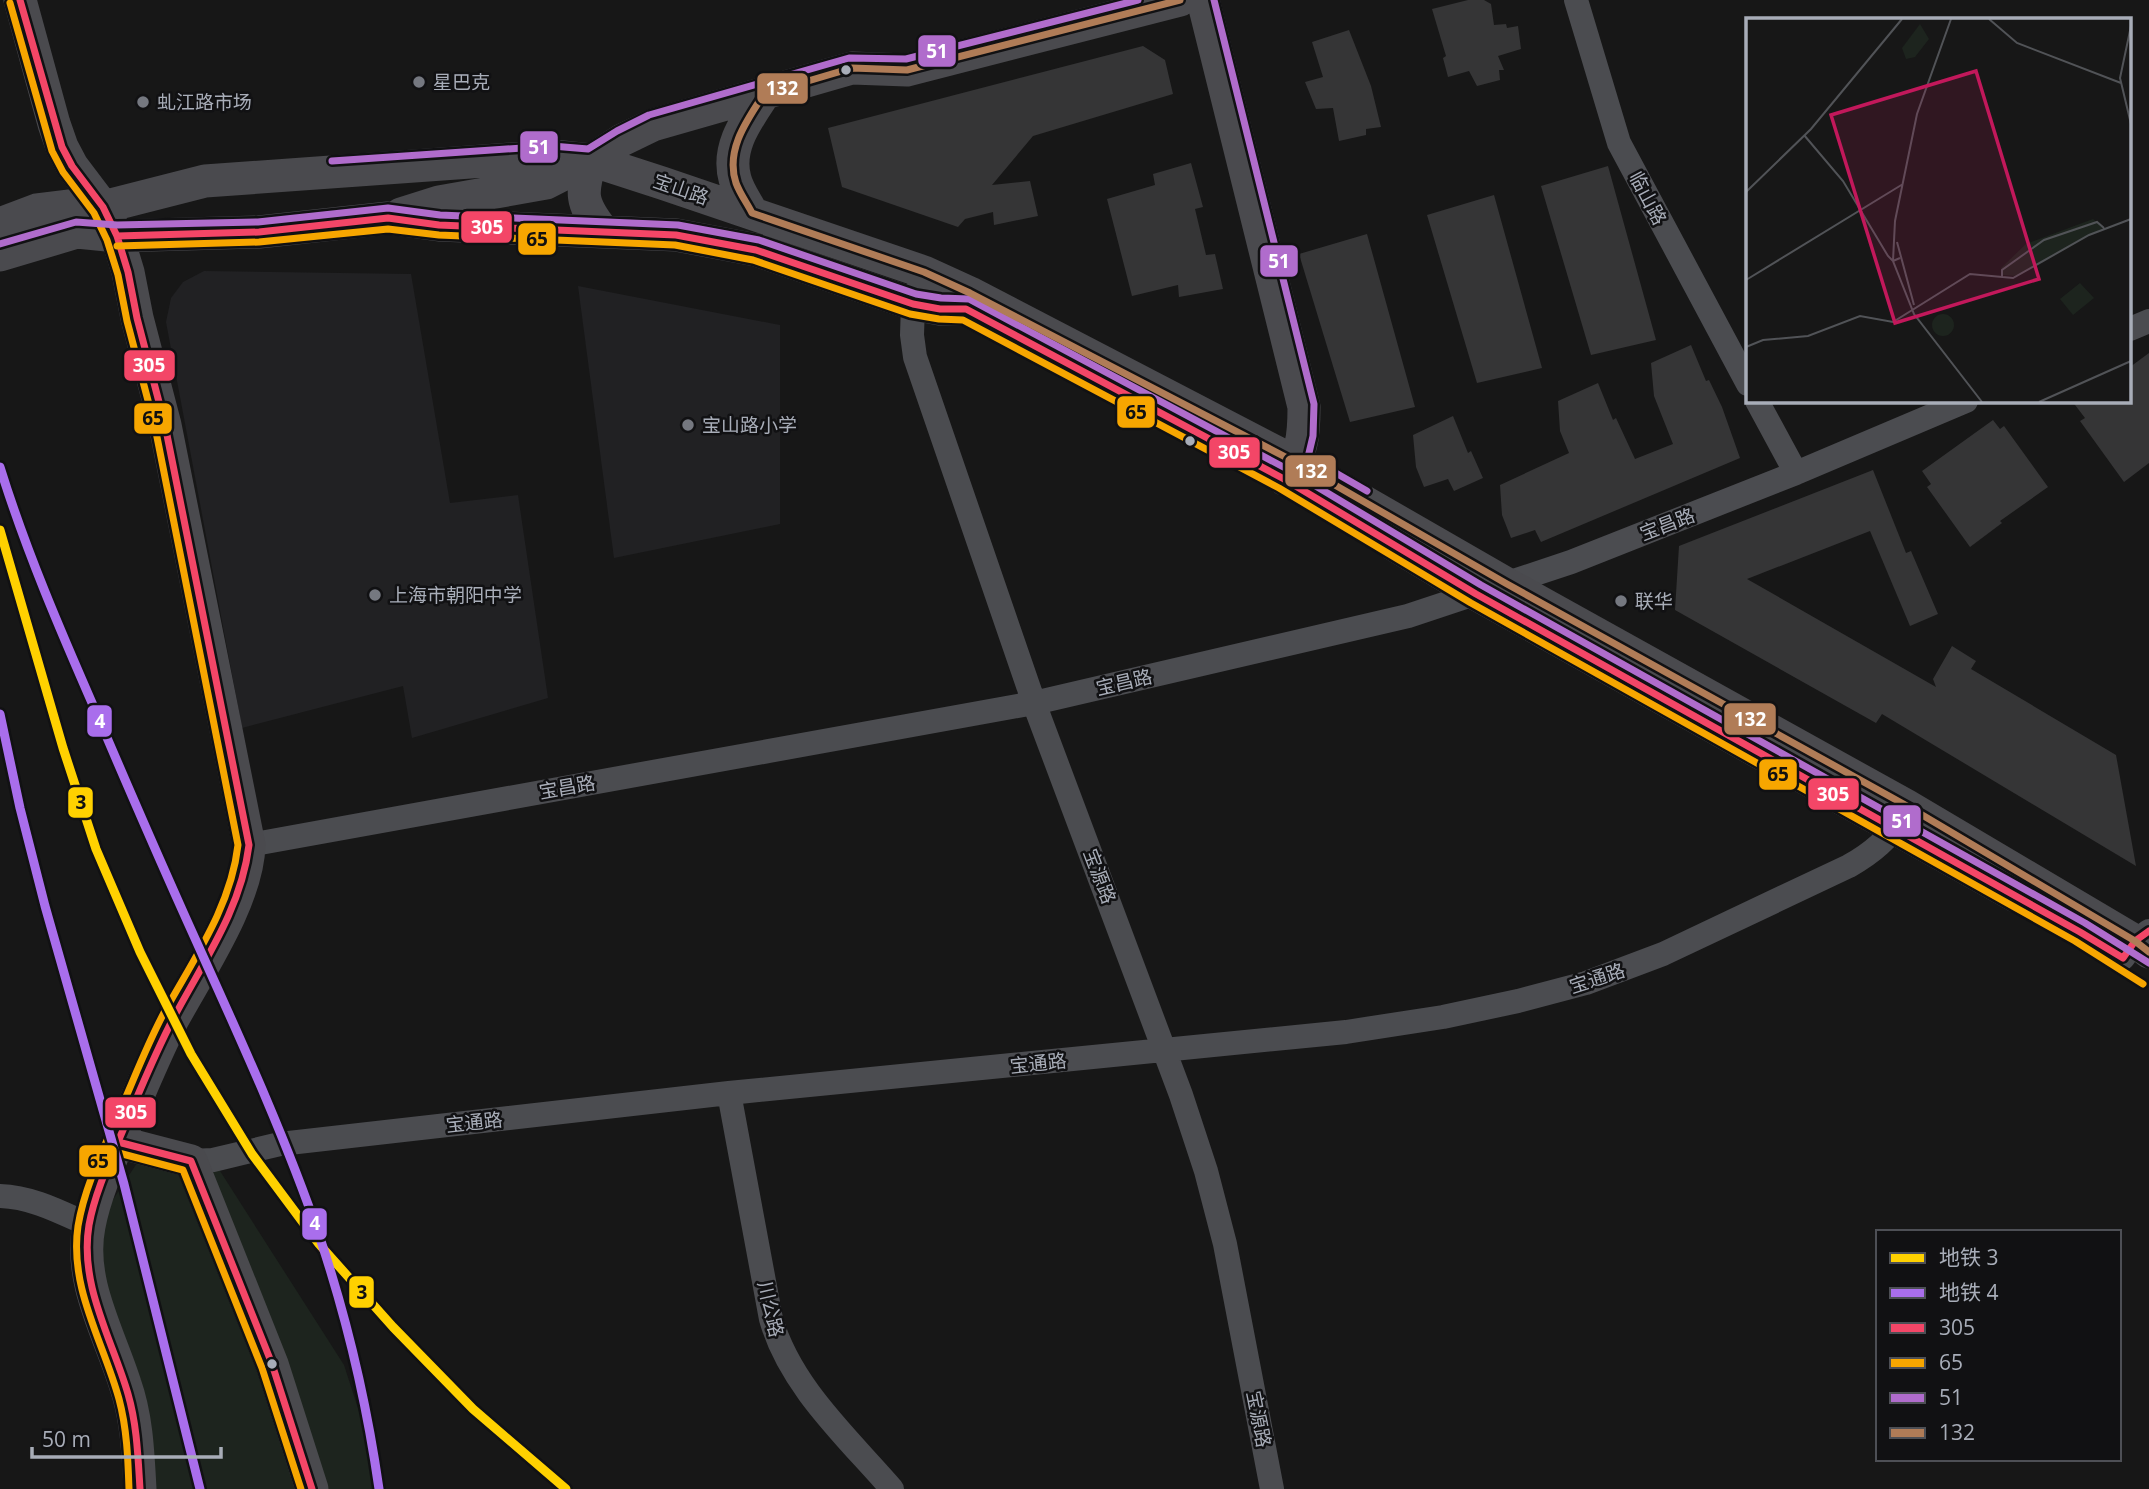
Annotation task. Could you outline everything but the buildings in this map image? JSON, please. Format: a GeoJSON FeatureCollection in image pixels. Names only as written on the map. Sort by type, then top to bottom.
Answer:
{"type":"FeatureCollection","features":[{"type":"Feature","properties":{"kind":"main road"},"geometry":{"type":"LineString","coordinates":[[20,0],[62,147],[110,221],[165,425],[248,845],[246,869],[237,894],[221,931],[155,1056],[101,1185],[89,1225],[86,1248],[89,1279],[130,1400],[136,1434],[140,1489]]}},
{"type":"Feature","properties":{"kind":"main road"},"geometry":{"type":"LineString","coordinates":[[388,218],[439,202],[546,183],[653,124],[852,68],[908,70],[1180,0]]}},
{"type":"Feature","properties":{"kind":"main road"},"geometry":{"type":"LineString","coordinates":[[1203,0],[1304,407],[1304,433],[1290,470]]}},
{"type":"Feature","properties":{"kind":"main road"},"geometry":{"type":"LineString","coordinates":[[752,213],[734,180],[733,152],[740,132],[764,94]]}},
{"type":"Feature","properties":{"kind":"main road","name":"宝山路"},"geometry":{"type":"LineString","coordinates":[[0,255],[110,221],[205,181],[553,156],[591,160],[925,272],[970,293],[1290,470],[1507,584],[1901,817],[2141,952]]}},
{"type":"Feature","properties":{"kind":"main road"},"geometry":{"type":"LineString","coordinates":[[591,160],[583,187],[588,212],[602,230]]}},
{"type":"Feature","properties":{"kind":"main road","name":"宝山路"},"geometry":{"type":"LineString","coordinates":[[0,224],[37,210],[78,205],[110,221],[259,232],[388,218],[439,225],[676,235],[756,250],[913,304],[940,309],[966,309],[1290,470],[1476,594],[1901,817]]}},
{"type":"Feature","properties":{"kind":"main road","name":"宝通路"},"geometry":{"type":"LineString","coordinates":[[118,1142],[191,1161]]}},
{"type":"Feature","properties":{"kind":"main road"},"geometry":{"type":"LineString","coordinates":[[191,1161],[272,1364],[312,1489]]}},
{"type":"Feature","properties":{"kind":"street","name":"临山路"},"geometry":{"type":"LineString","coordinates":[[1576,0],[1619,142],[1746,380]]}},
{"type":"Feature","properties":{"kind":"street","name":"宝源路"},"geometry":{"type":"LineString","coordinates":[[925,272],[913,304],[912,335],[915,357],[1034,703],[1181,1095],[1216,1206],[1272,1489]]}},
{"type":"Feature","properties":{"kind":"street"},"geometry":{"type":"LineString","coordinates":[[2132,328],[2149,321]]}},
{"type":"Feature","properties":{"kind":"street"},"geometry":{"type":"LineString","coordinates":[[1758,402],[1796,473]]}},
{"type":"Feature","properties":{"kind":"street","name":"宝昌路"},"geometry":{"type":"LineString","coordinates":[[248,845],[1034,703],[1408,616],[1571,562],[1796,473],[1964,402]]}},
{"type":"Feature","properties":{"kind":"street","name":"宝通路"},"geometry":{"type":"LineString","coordinates":[[191,1161],[213,1160],[281,1144],[729,1093],[1346,1032],[1518,1001],[1586,983],[1663,954],[1849,866],[1871,853],[1901,817]]}},
{"type":"Feature","properties":{"kind":"street","name":"川公路"},"geometry":{"type":"LineString","coordinates":[[729,1093],[776,1338],[794,1373],[807,1391],[892,1489]]}},
{"type":"Feature","properties":{"kind":"street"},"geometry":{"type":"LineString","coordinates":[[0,1196],[40,1203],[89,1225]]}},
{"type":"Feature","properties":{"kind":"shaded area","name":"上海市朝阳中学"},"geometry":{"type":"Polygon","coordinates":[[[204,271],[411,274],[450,503],[518,495],[548,698],[412,738],[403,686],[242,728],[166,322],[171,298],[183,282],[204,271]]]}},
{"type":"Feature","properties":{"kind":"shaded area","name":"宝山路小学"},"geometry":{"type":"Polygon","coordinates":[[[578,286],[780,325],[780,524],[614,558],[578,286]]]}},
{"type":"Feature","properties":{"kind":"shaded area"},"geometry":{"type":"Polygon","coordinates":[[[139,1160],[213,1160],[344,1365],[375,1461],[379,1489],[148,1489],[97,1275],[101,1218],[139,1160]]]}},
{"type":"Feature","properties":{"kind":"metro line","name":"4"},"geometry":{"type":"LineString","coordinates":[[0,467],[57,621],[256,1074],[305,1197],[330,1269],[347,1331],[369,1426],[379,1489]]}},
{"type":"Feature","properties":{"kind":"metro line","name":"3"},"geometry":{"type":"LineString","coordinates":[[0,530],[63,748],[96,849],[140,952],[191,1054],[252,1154],[319,1244],[393,1327],[473,1409],[566,1489]]}},
{"type":"Feature","properties":{"kind":"metro line","name":"4"},"geometry":{"type":"LineString","coordinates":[[0,714],[45,906],[124,1184],[200,1489]]}},
{"type":"Feature","properties":{"kind":"transit line","name":"305"},"geometry":{"type":"LineString","coordinates":[[20,0],[62,147],[72,166],[103,207],[117,236],[128,272],[165,425],[249,845],[245,869],[229,914],[153,1060],[103,1177],[89,1225],[87,1247],[93,1290],[131,1406],[137,1441],[140,1489]]}},
{"type":"Feature","properties":{"kind":"transit line","name":"51"},"geometry":{"type":"LineString","coordinates":[[332,161],[552,146],[588,149],[649,115],[849,58],[906,59],[1138,0]]}},
{"type":"Feature","properties":{"kind":"transit line","name":"132"},"geometry":{"type":"LineString","coordinates":[[1180,0],[907,70],[852,68],[764,94],[745,125],[736,147],[733,159],[736,183],[752,213],[924,272],[970,293],[1295,462],[1507,584],[1907,806],[2135,941],[2149,952]]}},
{"type":"Feature","properties":{"kind":"transit line","name":"51"},"geometry":{"type":"LineString","coordinates":[[1214,0],[1314,404],[1313,436],[1308,457],[1367,491]]}},
{"type":"Feature","properties":{"kind":"transit line","name":"65"},"geometry":{"type":"LineString","coordinates":[[10,3],[52,151],[63,172],[94,213],[107,240],[118,275],[127,321],[155,427],[238,845],[228,889],[220,910],[148,1045],[97,1164],[78,1226],[78,1271],[89,1314],[122,1410],[129,1489]]}},
{"type":"Feature","properties":{"kind":"transit line","name":"51"},"geometry":{"type":"LineString","coordinates":[[0,244],[76,222],[117,225],[258,222],[388,208],[440,215],[678,225],[759,240],[916,294],[969,299],[1289,470],[1481,585],[2085,923],[2149,963]]}},
{"type":"Feature","properties":{"kind":"transit line","name":"305"},"geometry":{"type":"LineString","coordinates":[[117,236],[259,232],[388,218],[439,225],[676,235],[756,250],[913,304],[940,309],[966,309],[1284,479],[1476,594],[2123,958],[2135,941],[2149,931]]}},
{"type":"Feature","properties":{"kind":"transit line","name":"65"},"geometry":{"type":"LineString","coordinates":[[117,246],[259,242],[388,229],[439,235],[675,245],[753,260],[910,314],[963,320],[1279,488],[1471,603],[2075,941],[2143,984]]}},
{"type":"Feature","properties":{"kind":"transit line","name":"305"},"geometry":{"type":"LineString","coordinates":[[118,1142],[191,1161],[272,1364],[312,1489]]}},
{"type":"Feature","properties":{"kind":"transit line","name":"65"},"geometry":{"type":"LineString","coordinates":[[115,1152],[183,1170],[262,1368],[301,1489]]}},
{"type":"Feature","properties":{"kind":"place","name":"星巴克"},"geometry":{"type":"Point","coordinates":[419,82]}},
{"type":"Feature","properties":{"kind":"place","name":"虬江路市场"},"geometry":{"type":"Point","coordinates":[143,102]}},
{"type":"Feature","properties":{"kind":"place","name":"宝山路小学"},"geometry":{"type":"Point","coordinates":[688,425]}},
{"type":"Feature","properties":{"kind":"place","name":"上海市朝阳中学"},"geometry":{"type":"Point","coordinates":[375,595]}},
{"type":"Feature","properties":{"kind":"place","name":"联华"},"geometry":{"type":"Point","coordinates":[1621,601]}}]}
